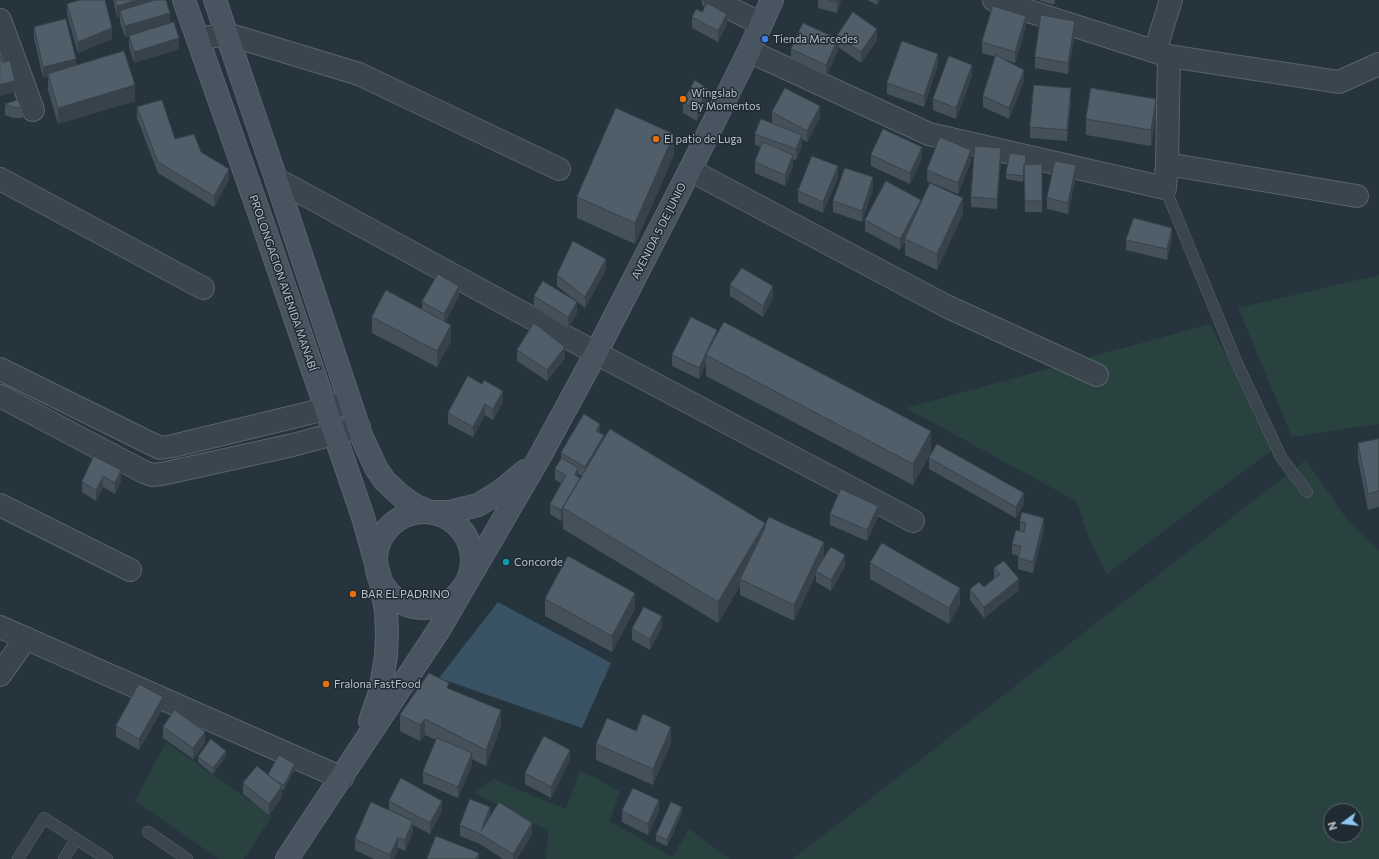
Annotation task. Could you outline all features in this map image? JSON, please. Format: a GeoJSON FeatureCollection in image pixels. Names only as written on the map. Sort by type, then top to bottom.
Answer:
{"type":"FeatureCollection","features":[{"type":"Feature","properties":{"kind":"main road","name":"PROLONGACION AVENIDA MANABÍ"},"geometry":{"type":"LineString","coordinates":[[184,0],[263,224],[363,517],[378,573]]}},
{"type":"Feature","properties":{"kind":"main road"},"geometry":{"type":"LineString","coordinates":[[215,0],[350,402],[372,462],[385,481],[414,505],[430,512],[441,514],[451,519],[459,526],[466,535],[473,556],[472,568],[466,583],[456,596],[447,603],[436,607],[414,607],[403,603],[393,597],[385,588],[378,573]]}},
{"type":"Feature","properties":{"kind":"main road","name":"AVENIDA 5 DE JUNIO"},"geometry":{"type":"LineString","coordinates":[[342,778],[417,665],[539,458],[596,353],[690,170],[749,51],[772,0]]}},
{"type":"Feature","properties":{"kind":"main road"},"geometry":{"type":"LineString","coordinates":[[287,859],[342,778],[362,740],[373,714],[383,675],[388,632],[386,611],[376,556],[378,545],[383,535],[389,526],[408,514],[419,512],[450,512],[478,505],[502,491],[539,458]]}},
{"type":"Feature","properties":{"kind":"street"},"geometry":{"type":"LineString","coordinates":[[714,0],[760,24]]}},
{"type":"Feature","properties":{"kind":"street"},"geometry":{"type":"LineString","coordinates":[[994,0],[1162,53],[1339,82],[1379,64]]}},
{"type":"Feature","properties":{"kind":"street"},"geometry":{"type":"LineString","coordinates":[[749,51],[929,134],[1165,188],[1167,164],[1162,53],[1171,0]]}},
{"type":"Feature","properties":{"kind":"street"},"geometry":{"type":"LineString","coordinates":[[0,20],[33,110]]}},
{"type":"Feature","properties":{"kind":"street"},"geometry":{"type":"LineString","coordinates":[[198,39],[227,34],[359,74],[558,169]]}},
{"type":"Feature","properties":{"kind":"street"},"geometry":{"type":"LineString","coordinates":[[1167,164],[1357,196]]}},
{"type":"Feature","properties":{"kind":"street"},"geometry":{"type":"LineString","coordinates":[[690,170],[946,306],[1097,375]]}},
{"type":"Feature","properties":{"kind":"street"},"geometry":{"type":"LineString","coordinates":[[276,178],[596,353],[913,521]]}},
{"type":"Feature","properties":{"kind":"street"},"geometry":{"type":"LineString","coordinates":[[0,179],[203,288]]}},
{"type":"Feature","properties":{"kind":"street"},"geometry":{"type":"LineString","coordinates":[[0,369],[160,448],[188,443],[350,402]]}},
{"type":"Feature","properties":{"kind":"street"},"geometry":{"type":"LineString","coordinates":[[0,396],[152,475],[262,452],[359,427]]}},
{"type":"Feature","properties":{"kind":"street"},"geometry":{"type":"LineString","coordinates":[[0,505],[130,570]]}},
{"type":"Feature","properties":{"kind":"street"},"geometry":{"type":"LineString","coordinates":[[0,627],[342,778]]}},
{"type":"Feature","properties":{"kind":"street"},"geometry":{"type":"LineString","coordinates":[[0,675],[26,638]]}},
{"type":"Feature","properties":{"kind":"lane"},"geometry":{"type":"LineString","coordinates":[[1165,188],[1236,361],[1281,457],[1307,492]]}},
{"type":"Feature","properties":{"kind":"lane"},"geometry":{"type":"LineString","coordinates":[[18,859],[44,818],[107,859]]}},
{"type":"Feature","properties":{"kind":"lane"},"geometry":{"type":"LineString","coordinates":[[148,832],[187,859]]}},
{"type":"Feature","properties":{"kind":"lane"},"geometry":{"type":"LineString","coordinates":[[64,859],[76,839]]}},
{"type":"Feature","properties":{"kind":"green space"},"geometry":{"type":"Polygon","coordinates":[[[1379,275],[1379,424],[1292,437],[1238,308],[1379,275]]]}},
{"type":"Feature","properties":{"kind":"green space"},"geometry":{"type":"Polygon","coordinates":[[[1210,324],[1275,448],[1107,574],[1091,543],[1076,501],[906,408],[1210,324]]]}},
{"type":"Feature","properties":{"kind":"green space"},"geometry":{"type":"Polygon","coordinates":[[[1306,460],[1348,521],[1379,550],[1379,859],[793,859],[1306,460]]]}},
{"type":"Feature","properties":{"kind":"green space"},"geometry":{"type":"Polygon","coordinates":[[[166,742],[272,816],[244,859],[219,859],[135,801],[166,742]]]}},
{"type":"Feature","properties":{"kind":"green space"},"geometry":{"type":"Polygon","coordinates":[[[580,770],[620,791],[610,821],[672,857],[689,829],[730,859],[546,859],[548,831],[475,793],[493,779],[566,809],[580,770]]]}},
{"type":"Feature","properties":{"kind":"water"},"geometry":{"type":"Polygon","coordinates":[[[498,602],[611,663],[582,728],[439,678],[498,602]]]}},
{"type":"Feature","properties":{"kind":"building"},"geometry":{"type":"Polygon","coordinates":[[[80,0],[105,0],[112,28],[78,42],[67,4],[80,0]]]}},
{"type":"Feature","properties":{"kind":"building"},"geometry":{"type":"Polygon","coordinates":[[[115,0],[138,0],[117,6],[115,0]]]}},
{"type":"Feature","properties":{"kind":"building"},"geometry":{"type":"Polygon","coordinates":[[[155,0],[166,0],[170,13],[125,26],[120,11],[155,0]]]}},
{"type":"Feature","properties":{"kind":"building"},"geometry":{"type":"Polygon","coordinates":[[[707,3],[727,14],[718,31],[692,17],[696,9],[702,12],[707,3]]]}},
{"type":"Feature","properties":{"kind":"building"},"geometry":{"type":"Polygon","coordinates":[[[993,6],[1026,16],[1015,52],[982,42],[993,6]]]}},
{"type":"Feature","properties":{"kind":"building"},"geometry":{"type":"Polygon","coordinates":[[[853,12],[877,29],[861,52],[837,36],[853,12]]]}},
{"type":"Feature","properties":{"kind":"building"},"geometry":{"type":"Polygon","coordinates":[[[1041,15],[1075,21],[1068,63],[1035,57],[1041,15]]]}},
{"type":"Feature","properties":{"kind":"building"},"geometry":{"type":"Polygon","coordinates":[[[66,19],[76,59],[43,67],[34,27],[66,19]]]}},
{"type":"Feature","properties":{"kind":"building"},"geometry":{"type":"Polygon","coordinates":[[[174,22],[179,38],[134,52],[129,36],[174,22]]]}},
{"type":"Feature","properties":{"kind":"building"},"geometry":{"type":"Polygon","coordinates":[[[803,23],[838,39],[826,65],[791,49],[803,23]]]}},
{"type":"Feature","properties":{"kind":"building"},"geometry":{"type":"Polygon","coordinates":[[[902,41],[938,54],[924,96],[887,83],[902,41]]]}},
{"type":"Feature","properties":{"kind":"building"},"geometry":{"type":"Polygon","coordinates":[[[124,51],[135,85],[58,108],[48,74],[124,51]]]}},
{"type":"Feature","properties":{"kind":"building"},"geometry":{"type":"Polygon","coordinates":[[[996,55],[1024,70],[1009,108],[983,96],[996,55]]]}},
{"type":"Feature","properties":{"kind":"building"},"geometry":{"type":"Polygon","coordinates":[[[0,56],[3,63],[10,60],[15,81],[0,85],[0,56]]]}},
{"type":"Feature","properties":{"kind":"building"},"geometry":{"type":"Polygon","coordinates":[[[949,56],[972,65],[956,108],[933,99],[949,56]]]}},
{"type":"Feature","properties":{"kind":"building"},"geometry":{"type":"Polygon","coordinates":[[[695,80],[708,89],[697,110],[683,102],[695,80]]]}},
{"type":"Feature","properties":{"kind":"building"},"geometry":{"type":"Polygon","coordinates":[[[1034,85],[1071,88],[1067,130],[1030,127],[1034,85]]]}},
{"type":"Feature","properties":{"kind":"building"},"geometry":{"type":"Polygon","coordinates":[[[785,88],[820,106],[807,131],[772,112],[785,88]]]}},
{"type":"Feature","properties":{"kind":"building"},"geometry":{"type":"Polygon","coordinates":[[[1091,88],[1156,99],[1151,130],[1086,119],[1091,88]]]}},
{"type":"Feature","properties":{"kind":"building"},"geometry":{"type":"Polygon","coordinates":[[[18,100],[22,108],[5,104],[18,100]]]}},
{"type":"Feature","properties":{"kind":"building"},"geometry":{"type":"Polygon","coordinates":[[[162,100],[175,139],[194,134],[201,152],[229,169],[214,196],[158,162],[137,107],[162,100]]]}},
{"type":"Feature","properties":{"kind":"building"},"geometry":{"type":"Polygon","coordinates":[[[616,108],[674,134],[635,223],[577,197],[616,108]]]}},
{"type":"Feature","properties":{"kind":"building"},"geometry":{"type":"Polygon","coordinates":[[[761,119],[802,135],[796,149],[755,134],[761,119]]]}},
{"type":"Feature","properties":{"kind":"building"},"geometry":{"type":"Polygon","coordinates":[[[883,129],[922,147],[910,173],[871,155],[883,129]]]}},
{"type":"Feature","properties":{"kind":"building"},"geometry":{"type":"Polygon","coordinates":[[[940,137],[971,150],[958,183],[927,170],[940,137]]]}},
{"type":"Feature","properties":{"kind":"building"},"geometry":{"type":"Polygon","coordinates":[[[763,142],[793,155],[785,175],[755,162],[763,142]]]}},
{"type":"Feature","properties":{"kind":"building"},"geometry":{"type":"Polygon","coordinates":[[[975,146],[1001,148],[997,199],[971,197],[975,146]]]}},
{"type":"Feature","properties":{"kind":"building"},"geometry":{"type":"Polygon","coordinates":[[[1010,153],[1026,155],[1023,176],[1006,174],[1010,153]]]}},
{"type":"Feature","properties":{"kind":"building"},"geometry":{"type":"Polygon","coordinates":[[[812,156],[838,166],[823,202],[798,191],[812,156]]]}},
{"type":"Feature","properties":{"kind":"building"},"geometry":{"type":"Polygon","coordinates":[[[1055,161],[1076,165],[1068,203],[1047,198],[1055,161]]]}},
{"type":"Feature","properties":{"kind":"building"},"geometry":{"type":"Polygon","coordinates":[[[1042,164],[1042,201],[1025,201],[1024,165],[1042,164]]]}},
{"type":"Feature","properties":{"kind":"building"},"geometry":{"type":"Polygon","coordinates":[[[845,168],[873,177],[862,211],[833,201],[845,168]]]}},
{"type":"Feature","properties":{"kind":"building"},"geometry":{"type":"Polygon","coordinates":[[[886,181],[921,200],[900,239],[865,220],[886,181]]]}},
{"type":"Feature","properties":{"kind":"building"},"geometry":{"type":"Polygon","coordinates":[[[930,183],[963,198],[937,254],[905,239],[930,183]]]}},
{"type":"Feature","properties":{"kind":"building"},"geometry":{"type":"Polygon","coordinates":[[[1134,218],[1172,228],[1167,249],[1126,240],[1134,218]]]}},
{"type":"Feature","properties":{"kind":"building"},"geometry":{"type":"Polygon","coordinates":[[[573,241],[606,259],[585,297],[557,275],[573,241]]]}},
{"type":"Feature","properties":{"kind":"building"},"geometry":{"type":"Polygon","coordinates":[[[742,268],[773,286],[763,306],[730,285],[742,268]]]}},
{"type":"Feature","properties":{"kind":"building"},"geometry":{"type":"Polygon","coordinates":[[[438,274],[459,286],[444,314],[422,302],[438,274]]]}},
{"type":"Feature","properties":{"kind":"building"},"geometry":{"type":"Polygon","coordinates":[[[543,281],[577,302],[568,317],[534,296],[543,281]]]}},
{"type":"Feature","properties":{"kind":"building"},"geometry":{"type":"Polygon","coordinates":[[[386,290],[451,325],[437,351],[372,317],[386,290]]]}},
{"type":"Feature","properties":{"kind":"building"},"geometry":{"type":"Polygon","coordinates":[[[691,317],[717,330],[699,368],[672,355],[691,317]]]}},
{"type":"Feature","properties":{"kind":"building"},"geometry":{"type":"Polygon","coordinates":[[[724,322],[931,431],[913,464],[706,355],[724,322]]]}},
{"type":"Feature","properties":{"kind":"building"},"geometry":{"type":"Polygon","coordinates":[[[534,323],[565,347],[547,370],[517,350],[534,323]]]}},
{"type":"Feature","properties":{"kind":"building"},"geometry":{"type":"Polygon","coordinates":[[[468,376],[482,384],[484,380],[503,391],[493,409],[485,404],[473,427],[448,413],[468,376]]]}},
{"type":"Feature","properties":{"kind":"building"},"geometry":{"type":"Polygon","coordinates":[[[584,414],[600,424],[596,431],[604,435],[585,467],[561,453],[584,414]]]}},
{"type":"Feature","properties":{"kind":"building"},"geometry":{"type":"Polygon","coordinates":[[[610,429],[765,523],[718,602],[563,508],[610,429]]]}},
{"type":"Feature","properties":{"kind":"building"},"geometry":{"type":"Polygon","coordinates":[[[1379,439],[1379,491],[1368,494],[1358,443],[1379,439]]]}},
{"type":"Feature","properties":{"kind":"building"},"geometry":{"type":"Polygon","coordinates":[[[937,444],[1024,493],[1016,507],[929,458],[937,444]]]}},
{"type":"Feature","properties":{"kind":"building"},"geometry":{"type":"Polygon","coordinates":[[[94,456],[121,470],[115,483],[103,476],[96,490],[82,482],[94,456]]]}},
{"type":"Feature","properties":{"kind":"building"},"geometry":{"type":"Polygon","coordinates":[[[562,458],[578,468],[575,475],[580,478],[561,510],[550,504],[566,475],[555,469],[562,458]]]}},
{"type":"Feature","properties":{"kind":"building"},"geometry":{"type":"Polygon","coordinates":[[[841,489],[878,506],[867,530],[830,514],[841,489]]]}},
{"type":"Feature","properties":{"kind":"building"},"geometry":{"type":"Polygon","coordinates":[[[1022,512],[1044,518],[1033,562],[1018,558],[1021,546],[1012,544],[1016,530],[1024,532],[1026,523],[1020,521],[1022,512]]]}},
{"type":"Feature","properties":{"kind":"building"},"geometry":{"type":"Polygon","coordinates":[[[769,517],[824,542],[794,605],[740,579],[769,517]]]}},
{"type":"Feature","properties":{"kind":"building"},"geometry":{"type":"Polygon","coordinates":[[[882,543],[960,588],[949,608],[870,563],[882,543]]]}},
{"type":"Feature","properties":{"kind":"building"},"geometry":{"type":"Polygon","coordinates":[[[831,547],[845,555],[831,580],[816,571],[831,547]]]}},
{"type":"Feature","properties":{"kind":"building"},"geometry":{"type":"Polygon","coordinates":[[[568,556],[635,593],[612,636],[545,599],[568,556]]]}},
{"type":"Feature","properties":{"kind":"building"},"geometry":{"type":"Polygon","coordinates":[[[1004,561],[1019,579],[984,607],[970,589],[979,582],[984,587],[1000,574],[994,568],[1004,561]]]}},
{"type":"Feature","properties":{"kind":"building"},"geometry":{"type":"Polygon","coordinates":[[[644,607],[662,616],[650,639],[632,629],[644,607]]]}},
{"type":"Feature","properties":{"kind":"building"},"geometry":{"type":"Polygon","coordinates":[[[429,673],[449,683],[447,688],[501,710],[486,750],[425,719],[420,725],[400,715],[429,673]]]}},
{"type":"Feature","properties":{"kind":"building"},"geometry":{"type":"Polygon","coordinates":[[[139,684],[163,697],[139,739],[116,726],[139,684]]]}},
{"type":"Feature","properties":{"kind":"building"},"geometry":{"type":"Polygon","coordinates":[[[175,710],[205,732],[193,748],[163,727],[175,710]]]}},
{"type":"Feature","properties":{"kind":"building"},"geometry":{"type":"Polygon","coordinates":[[[643,714],[671,727],[653,769],[596,744],[607,718],[636,731],[643,714]]]}},
{"type":"Feature","properties":{"kind":"building"},"geometry":{"type":"Polygon","coordinates":[[[544,736],[570,750],[551,787],[525,773],[544,736]]]}},
{"type":"Feature","properties":{"kind":"building"},"geometry":{"type":"Polygon","coordinates":[[[437,738],[472,753],[458,787],[423,772],[437,738]]]}},
{"type":"Feature","properties":{"kind":"building"},"geometry":{"type":"Polygon","coordinates":[[[211,739],[226,751],[213,768],[198,757],[211,739]]]}},
{"type":"Feature","properties":{"kind":"building"},"geometry":{"type":"Polygon","coordinates":[[[279,755],[295,764],[284,785],[268,775],[279,755]]]}},
{"type":"Feature","properties":{"kind":"building"},"geometry":{"type":"Polygon","coordinates":[[[257,766],[282,786],[269,804],[243,783],[257,766]]]}},
{"type":"Feature","properties":{"kind":"building"},"geometry":{"type":"Polygon","coordinates":[[[401,778],[442,801],[430,823],[389,801],[401,778]]]}},
{"type":"Feature","properties":{"kind":"building"},"geometry":{"type":"Polygon","coordinates":[[[633,788],[659,800],[648,824],[622,811],[633,788]]]}},
{"type":"Feature","properties":{"kind":"building"},"geometry":{"type":"Polygon","coordinates":[[[470,799],[490,807],[481,831],[499,802],[532,823],[513,854],[480,834],[460,825],[470,799]]]}},
{"type":"Feature","properties":{"kind":"building"},"geometry":{"type":"Polygon","coordinates":[[[371,802],[413,821],[405,840],[398,837],[390,855],[355,839],[371,802]]]}},
{"type":"Feature","properties":{"kind":"building"},"geometry":{"type":"Polygon","coordinates":[[[671,802],[682,807],[667,840],[656,835],[671,802]]]}},
{"type":"Feature","properties":{"kind":"building"},"geometry":{"type":"Polygon","coordinates":[[[436,836],[479,853],[476,859],[427,859],[436,836]]]}},
{"type":"Feature","properties":{"kind":"place","name":"Tienda Mercedes"},"geometry":{"type":"Point","coordinates":[765,39]}},
{"type":"Feature","properties":{"kind":"place","name":"Wingslab By Momentos"},"geometry":{"type":"Point","coordinates":[683,99]}},
{"type":"Feature","properties":{"kind":"place","name":"El patio de Luga"},"geometry":{"type":"Point","coordinates":[656,139]}},
{"type":"Feature","properties":{"kind":"place","name":"Concorde"},"geometry":{"type":"Point","coordinates":[506,562]}},
{"type":"Feature","properties":{"kind":"place","name":"BAR EL PADRINO"},"geometry":{"type":"Point","coordinates":[353,594]}},
{"type":"Feature","properties":{"kind":"place","name":"Fralona FastFood"},"geometry":{"type":"Point","coordinates":[326,684]}}]}
